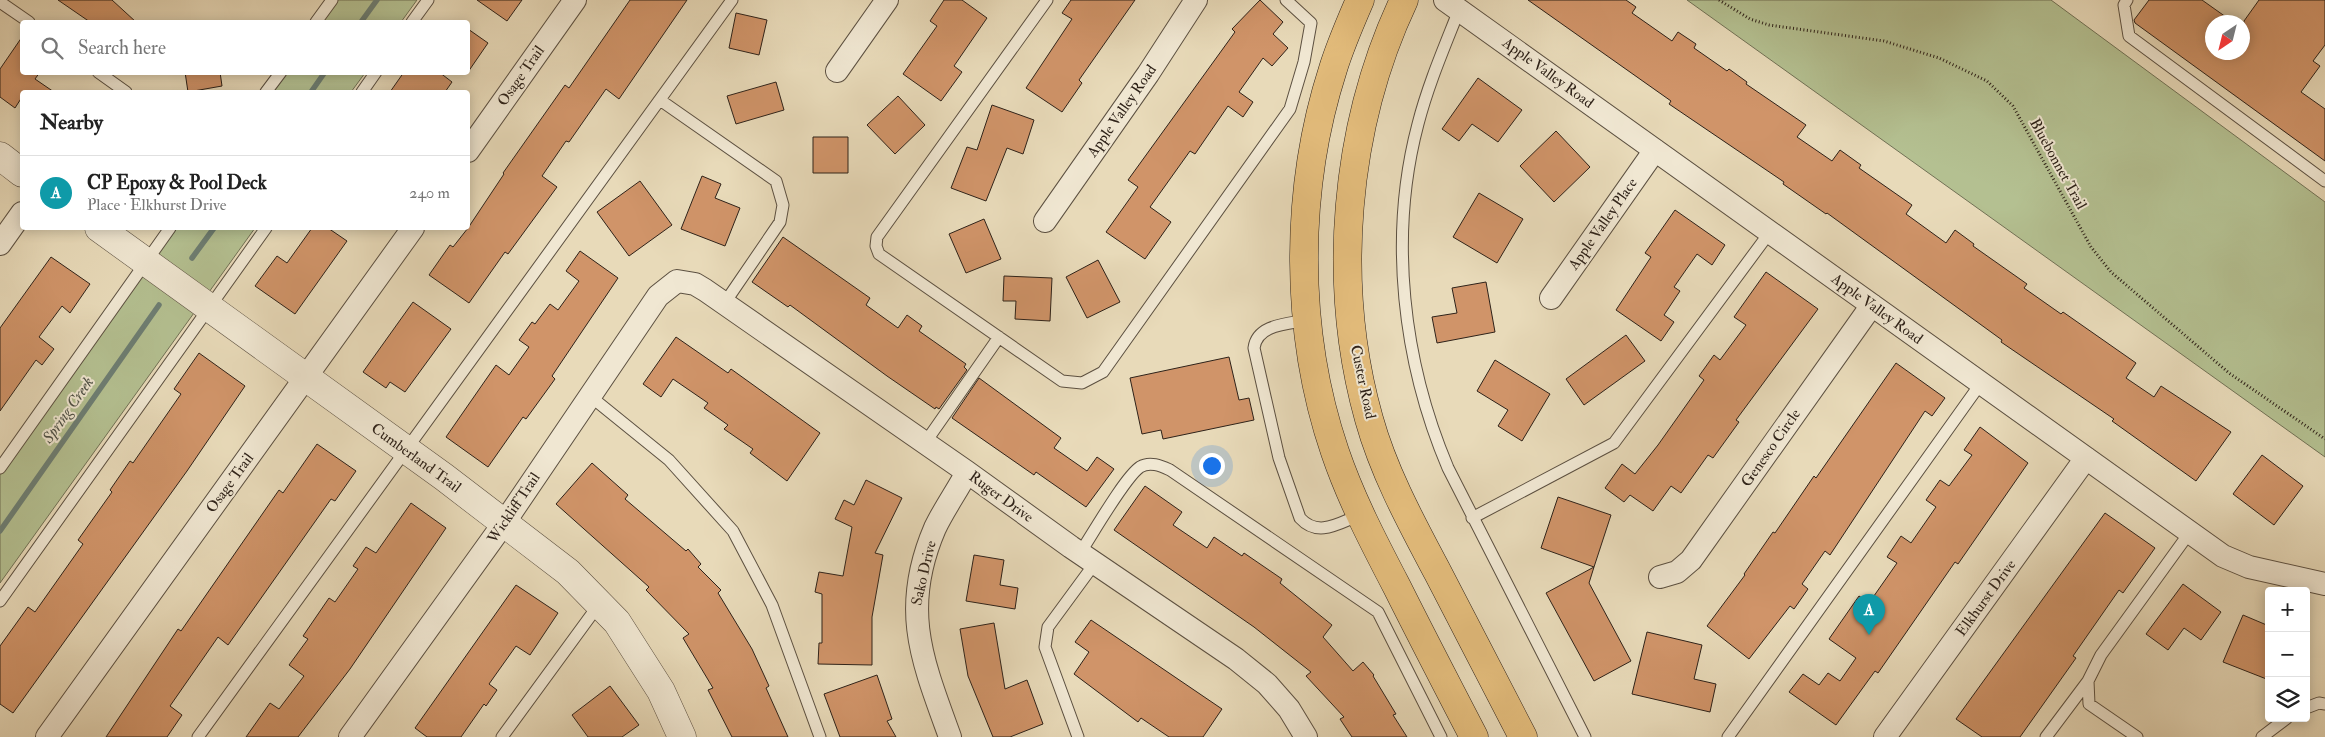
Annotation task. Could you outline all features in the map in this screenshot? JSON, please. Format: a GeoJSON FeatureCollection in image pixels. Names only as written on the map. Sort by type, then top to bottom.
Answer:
{"type":"FeatureCollection","features":[{"type":"Feature","properties":{"kind":"main road"},"geometry":{"type":"LineString","coordinates":[[1360,0],[1333,70],[1312,159],[1305,221],[1305,274],[1308,320],[1324,415],[1335,451],[1360,515],[1474,737]]}},
{"type":"Feature","properties":{"kind":"main road","name":"Custer Road"},"geometry":{"type":"LineString","coordinates":[[1404,0],[1382,54],[1363,120],[1349,220],[1350,314],[1358,367],[1369,420],[1402,505],[1523,737]]}},
{"type":"Feature","properties":{"kind":"main road"},"geometry":{"type":"LineString","coordinates":[[1308,320],[1350,314]]}},
{"type":"Feature","properties":{"kind":"street","name":"Osage Trail"},"geometry":{"type":"LineString","coordinates":[[470,148],[575,0]]}},
{"type":"Feature","properties":{"kind":"street"},"geometry":{"type":"LineString","coordinates":[[837,71],[886,0]]}},
{"type":"Feature","properties":{"kind":"street","name":"Apple Valley Road"},"geometry":{"type":"LineString","coordinates":[[1046,221],[1148,74],[1196,0]]}},
{"type":"Feature","properties":{"kind":"street","name":"Apple Valley Road"},"geometry":{"type":"LineString","coordinates":[[1452,5],[2223,556],[2248,567],[2325,584]]}},
{"type":"Feature","properties":{"kind":"street","name":"Apple Valley Place"},"geometry":{"type":"LineString","coordinates":[[1550,298],[1655,150]]}},
{"type":"Feature","properties":{"kind":"street"},"geometry":{"type":"LineString","coordinates":[[0,156],[20,171]]}},
{"type":"Feature","properties":{"kind":"street"},"geometry":{"type":"LineString","coordinates":[[0,244],[20,215]]}},
{"type":"Feature","properties":{"kind":"street","name":"Cumberland Trail"},"geometry":{"type":"LineString","coordinates":[[102,230],[307,377],[568,572],[617,622],[648,669],[682,737]]}},
{"type":"Feature","properties":{"kind":"street","name":"Osage Trail"},"geometry":{"type":"LineString","coordinates":[[47,737],[412,230]]}},
{"type":"Feature","properties":{"kind":"street","name":"Ruger Drive"},"geometry":{"type":"LineString","coordinates":[[677,281],[695,284],[1236,659],[1267,684],[1289,709],[1306,737]]}},
{"type":"Feature","properties":{"kind":"street","name":"Wickliff Trail"},"geometry":{"type":"LineString","coordinates":[[350,737],[504,523],[658,296],[677,281]]}},
{"type":"Feature","properties":{"kind":"street","name":"Genesco Circle"},"geometry":{"type":"LineString","coordinates":[[1660,577],[1677,572],[1691,560],[1872,305]]}},
{"type":"Feature","properties":{"kind":"street","name":"Elkhurst Drive"},"geometry":{"type":"LineString","coordinates":[[1886,737],[2086,458]]}},
{"type":"Feature","properties":{"kind":"street","name":"Sako Drive"},"geometry":{"type":"LineString","coordinates":[[950,737],[927,674],[915,613],[925,557],[936,527],[968,472]]}},
{"type":"Feature","properties":{"kind":"lane"},"geometry":{"type":"LineString","coordinates":[[317,20],[332,0]]}},
{"type":"Feature","properties":{"kind":"lane"},"geometry":{"type":"LineString","coordinates":[[413,20],[428,0]]}},
{"type":"Feature","properties":{"kind":"lane"},"geometry":{"type":"LineString","coordinates":[[198,737],[404,449],[732,0]]}},
{"type":"Feature","properties":{"kind":"lane"},"geometry":{"type":"LineString","coordinates":[[1047,0],[877,237],[876,246],[879,254],[1062,381],[1082,383],[1103,372],[1290,109],[1304,62],[1311,23],[1286,0]]}},
{"type":"Feature","properties":{"kind":"lane"},"geometry":{"type":"LineString","coordinates":[[2127,0],[2124,5],[2129,36],[2325,181]]}},
{"type":"Feature","properties":{"kind":"lane"},"geometry":{"type":"LineString","coordinates":[[0,2],[26,20]]}},
{"type":"Feature","properties":{"kind":"lane"},"geometry":{"type":"LineString","coordinates":[[1452,5],[1418,125],[1407,184],[1402,248],[1412,354],[1431,428],[1472,518],[1585,737]]}},
{"type":"Feature","properties":{"kind":"lane"},"geometry":{"type":"LineString","coordinates":[[102,75],[123,90]]}},
{"type":"Feature","properties":{"kind":"lane"},"geometry":{"type":"LineString","coordinates":[[268,90],[279,75]]}},
{"type":"Feature","properties":{"kind":"lane"},"geometry":{"type":"LineString","coordinates":[[363,90],[374,75]]}},
{"type":"Feature","properties":{"kind":"lane"},"geometry":{"type":"LineString","coordinates":[[660,100],[776,181],[783,205],[780,222],[724,304]]}},
{"type":"Feature","properties":{"kind":"lane"},"geometry":{"type":"LineString","coordinates":[[0,468],[169,230]]}},
{"type":"Feature","properties":{"kind":"lane"},"geometry":{"type":"LineString","coordinates":[[0,601],[265,230]]}},
{"type":"Feature","properties":{"kind":"lane"},"geometry":{"type":"LineString","coordinates":[[1472,518],[1614,443],[1770,232]]}},
{"type":"Feature","properties":{"kind":"lane"},"geometry":{"type":"LineString","coordinates":[[1308,320],[1270,328],[1261,332],[1255,339],[1254,348],[1280,458],[1300,518],[1304,523],[1318,529],[1328,528],[1360,515]]}},
{"type":"Feature","properties":{"kind":"lane"},"geometry":{"type":"LineString","coordinates":[[925,443],[999,337]]}},
{"type":"Feature","properties":{"kind":"lane"},"geometry":{"type":"LineString","coordinates":[[1728,737],[1981,383]]}},
{"type":"Feature","properties":{"kind":"lane"},"geometry":{"type":"LineString","coordinates":[[590,396],[669,460],[733,530],[772,605],[820,737]]}},
{"type":"Feature","properties":{"kind":"lane"},"geometry":{"type":"LineString","coordinates":[[1078,737],[1045,647],[1048,627],[1088,558],[1129,479],[1141,466],[1155,464],[1170,470],[1378,612],[1441,737]]}},
{"type":"Feature","properties":{"kind":"lane"},"geometry":{"type":"LineString","coordinates":[[2046,737],[2088,681],[2101,655],[2190,532]]}},
{"type":"Feature","properties":{"kind":"lane"},"geometry":{"type":"LineString","coordinates":[[502,737],[600,603]]}},
{"type":"Feature","properties":{"kind":"lane"},"geometry":{"type":"LineString","coordinates":[[2088,681],[2090,704],[2137,737]]}},
{"type":"Feature","properties":{"kind":"lane"},"geometry":{"type":"LineString","coordinates":[[2310,706],[2319,703],[2325,704]]}},
{"type":"Feature","properties":{"kind":"lane"},"geometry":{"type":"LineString","coordinates":[[2262,737],[2282,722]]}},
{"type":"Feature","properties":{"kind":"path","name":"Bluebonnet Trail"},"geometry":{"type":"LineString","coordinates":[[1719,0],[1750,19],[1769,24],[1884,40],[1939,58],[1987,81],[2014,106],[2091,247],[2111,272],[2229,373],[2325,439]]}},
{"type":"Feature","properties":{"kind":"green space"},"geometry":{"type":"Polygon","coordinates":[[[335,0],[417,0],[402,20],[321,20],[335,0]]]}},
{"type":"Feature","properties":{"kind":"green space"},"geometry":{"type":"Polygon","coordinates":[[[1687,0],[2051,0],[2325,202],[2325,457],[1687,0]]]}},
{"type":"Feature","properties":{"kind":"green space"},"geometry":{"type":"Polygon","coordinates":[[[283,75],[364,75],[352,90],[271,90],[283,75]]]}},
{"type":"Feature","properties":{"kind":"green space"},"geometry":{"type":"Polygon","coordinates":[[[173,230],[254,230],[0,583],[0,474],[173,230]]]}},
{"type":"Feature","properties":{"kind":"building"},"geometry":{"type":"Polygon","coordinates":[[[58,0],[112,0],[134,20],[87,20],[58,0]]]}},
{"type":"Feature","properties":{"kind":"building"},"geometry":{"type":"Polygon","coordinates":[[[477,0],[522,0],[507,21],[477,0]]]}},
{"type":"Feature","properties":{"kind":"building"},"geometry":{"type":"Polygon","coordinates":[[[630,0],[687,0],[619,99],[606,89],[569,142],[566,141],[542,176],[557,187],[508,254],[505,252],[469,303],[429,275],[450,245],[453,247],[466,230],[470,230],[470,225],[503,173],[565,85],[569,88],[630,0]]]}},
{"type":"Feature","properties":{"kind":"building"},"geometry":{"type":"Polygon","coordinates":[[[944,0],[962,0],[987,18],[954,66],[962,72],[941,101],[903,74],[937,26],[930,21],[944,0]]]}},
{"type":"Feature","properties":{"kind":"building"},"geometry":{"type":"Polygon","coordinates":[[[1071,0],[1135,0],[1079,80],[1082,83],[1062,112],[1026,88],[1072,19],[1062,13],[1071,0]]]}},
{"type":"Feature","properties":{"kind":"building"},"geometry":{"type":"Polygon","coordinates":[[[1260,0],[1283,22],[1273,34],[1288,48],[1272,66],[1263,58],[1239,92],[1253,102],[1243,117],[1228,106],[1195,154],[1190,151],[1150,207],[1171,222],[1145,259],[1106,232],[1138,187],[1128,180],[1235,32],[1232,29],[1260,0]]]}},
{"type":"Feature","properties":{"kind":"building"},"geometry":{"type":"Polygon","coordinates":[[[1528,0],[1626,0],[1636,7],[1632,13],[1672,41],[1678,32],[1696,44],[1694,48],[1727,71],[1729,69],[1747,82],[1746,84],[1806,125],[1797,137],[1832,161],[1840,150],[1861,165],[1859,168],[1912,205],[1906,214],[1946,243],[1955,230],[1974,244],[1973,246],[2027,284],[2024,288],[2061,314],[2063,312],[2136,363],[2126,378],[2154,397],[2161,386],[2231,432],[2196,481],[2112,421],[2114,419],[2001,342],[2002,340],[1827,213],[1669,104],[1671,101],[1528,0]]]}},
{"type":"Feature","properties":{"kind":"building"},"geometry":{"type":"Polygon","coordinates":[[[2149,0],[2202,0],[2223,15],[2205,15],[2205,60],[2250,60],[2250,15],[2248,15],[2259,0],[2325,0],[2325,45],[2313,61],[2320,66],[2301,92],[2325,109],[2325,161],[2135,23],[2134,20],[2149,0]]]}},
{"type":"Feature","properties":{"kind":"building"},"geometry":{"type":"Polygon","coordinates":[[[736,13],[767,20],[759,55],[729,48],[736,13]]]}},
{"type":"Feature","properties":{"kind":"building"},"geometry":{"type":"Polygon","coordinates":[[[470,30],[488,43],[470,69],[470,30]]]}},
{"type":"Feature","properties":{"kind":"building"},"geometry":{"type":"Polygon","coordinates":[[[20,40],[20,75],[38,75],[35,79],[51,90],[20,90],[20,100],[15,108],[0,97],[0,69],[20,40]]]}},
{"type":"Feature","properties":{"kind":"building"},"geometry":{"type":"Polygon","coordinates":[[[185,75],[220,75],[222,86],[188,90],[185,75]]]}},
{"type":"Feature","properties":{"kind":"building"},"geometry":{"type":"Polygon","coordinates":[[[402,75],[443,75],[452,82],[446,90],[391,90],[402,75]]]}},
{"type":"Feature","properties":{"kind":"building"},"geometry":{"type":"Polygon","coordinates":[[[1478,78],[1522,110],[1498,142],[1472,124],[1459,141],[1442,129],[1478,78]]]}},
{"type":"Feature","properties":{"kind":"building"},"geometry":{"type":"Polygon","coordinates":[[[776,82],[784,110],[736,124],[727,96],[776,82]]]}},
{"type":"Feature","properties":{"kind":"building"},"geometry":{"type":"Polygon","coordinates":[[[898,96],[925,125],[895,154],[867,125],[898,96]]]}},
{"type":"Feature","properties":{"kind":"building"},"geometry":{"type":"Polygon","coordinates":[[[992,105],[1034,120],[1023,154],[1007,148],[986,201],[951,188],[967,147],[977,150],[992,105]]]}},
{"type":"Feature","properties":{"kind":"building"},"geometry":{"type":"Polygon","coordinates":[[[1556,131],[1590,167],[1554,202],[1520,166],[1556,131]]]}},
{"type":"Feature","properties":{"kind":"building"},"geometry":{"type":"Polygon","coordinates":[[[813,137],[848,137],[848,173],[813,173],[813,137]]]}},
{"type":"Feature","properties":{"kind":"building"},"geometry":{"type":"Polygon","coordinates":[[[702,176],[721,184],[715,198],[740,208],[725,246],[681,229],[702,176]]]}},
{"type":"Feature","properties":{"kind":"building"},"geometry":{"type":"Polygon","coordinates":[[[640,181],[672,225],[629,256],[597,212],[640,181]]]}},
{"type":"Feature","properties":{"kind":"building"},"geometry":{"type":"Polygon","coordinates":[[[1479,193],[1523,219],[1497,263],[1453,237],[1479,193]]]}},
{"type":"Feature","properties":{"kind":"building"},"geometry":{"type":"Polygon","coordinates":[[[1675,210],[1725,245],[1712,265],[1697,254],[1674,287],[1680,291],[1664,315],[1674,322],[1661,341],[1616,310],[1651,257],[1645,253],[1675,210]]]}},
{"type":"Feature","properties":{"kind":"building"},"geometry":{"type":"Polygon","coordinates":[[[984,219],[1001,259],[966,273],[949,234],[984,219]]]}},
{"type":"Feature","properties":{"kind":"building"},"geometry":{"type":"Polygon","coordinates":[[[311,230],[331,230],[347,241],[295,314],[255,286],[277,256],[287,263],[311,230]]]}},
{"type":"Feature","properties":{"kind":"building"},"geometry":{"type":"Polygon","coordinates":[[[783,237],[870,298],[866,305],[898,328],[907,315],[922,326],[919,331],[966,364],[964,367],[967,370],[939,409],[936,407],[935,409],[887,376],[790,305],[788,307],[752,282],[783,237]]]}},
{"type":"Feature","properties":{"kind":"building"},"geometry":{"type":"Polygon","coordinates":[[[580,251],[618,278],[552,376],[555,379],[526,419],[523,417],[488,467],[446,437],[496,365],[509,375],[529,347],[519,340],[532,322],[535,324],[550,304],[558,310],[579,281],[566,271],[580,251]]]}},
{"type":"Feature","properties":{"kind":"building"},"geometry":{"type":"Polygon","coordinates":[[[51,257],[90,284],[70,313],[62,306],[39,337],[54,349],[42,365],[36,360],[0,411],[0,328],[51,257]]]}},
{"type":"Feature","properties":{"kind":"building"},"geometry":{"type":"Polygon","coordinates":[[[1098,260],[1120,302],[1087,318],[1066,277],[1098,260]]]}},
{"type":"Feature","properties":{"kind":"building"},"geometry":{"type":"Polygon","coordinates":[[[1766,272],[1818,309],[1736,420],[1739,422],[1713,458],[1708,455],[1681,493],[1671,486],[1653,511],[1630,495],[1624,502],[1605,488],[1622,464],[1635,474],[1658,445],[1704,380],[1699,376],[1714,355],[1720,360],[1746,325],[1734,317],[1766,272]]]}},
{"type":"Feature","properties":{"kind":"building"},"geometry":{"type":"Polygon","coordinates":[[[1004,276],[1052,278],[1050,321],[1015,319],[1016,301],[1003,301],[1004,276]]]}},
{"type":"Feature","properties":{"kind":"building"},"geometry":{"type":"Polygon","coordinates":[[[1486,282],[1495,332],[1437,343],[1432,317],[1457,313],[1452,288],[1486,282]]]}},
{"type":"Feature","properties":{"kind":"building"},"geometry":{"type":"Polygon","coordinates":[[[413,302],[451,329],[405,392],[390,382],[386,388],[363,372],[413,302]]]}},
{"type":"Feature","properties":{"kind":"building"},"geometry":{"type":"Polygon","coordinates":[[[1626,335],[1645,361],[1584,405],[1566,379],[1626,335]]]}},
{"type":"Feature","properties":{"kind":"building"},"geometry":{"type":"Polygon","coordinates":[[[676,337],[728,373],[731,369],[820,433],[787,481],[750,453],[753,449],[724,429],[728,425],[704,408],[708,403],[673,379],[661,397],[643,384],[676,337]]]}},
{"type":"Feature","properties":{"kind":"building"},"geometry":{"type":"Polygon","coordinates":[[[199,353],[245,386],[187,471],[13,713],[0,704],[0,646],[28,607],[35,612],[83,544],[78,540],[112,492],[110,490],[130,461],[133,463],[181,394],[174,389],[199,353]]]}},
{"type":"Feature","properties":{"kind":"building"},"geometry":{"type":"Polygon","coordinates":[[[1229,357],[1239,400],[1249,398],[1254,420],[1163,439],[1161,430],[1142,434],[1130,378],[1229,357]]]}},
{"type":"Feature","properties":{"kind":"building"},"geometry":{"type":"Polygon","coordinates":[[[1495,360],[1550,394],[1522,441],[1498,426],[1508,410],[1477,391],[1495,360]]]}},
{"type":"Feature","properties":{"kind":"building"},"geometry":{"type":"Polygon","coordinates":[[[1896,363],[1945,398],[1932,416],[1925,411],[1830,555],[1825,551],[1802,584],[1808,589],[1794,609],[1790,606],[1749,659],[1707,626],[1814,476],[1816,478],[1896,363]]]}},
{"type":"Feature","properties":{"kind":"building"},"geometry":{"type":"Polygon","coordinates":[[[979,378],[1061,438],[1054,448],[1087,471],[1097,457],[1114,469],[1086,507],[1036,472],[1034,475],[952,418],[979,378]]]}},
{"type":"Feature","properties":{"kind":"building"},"geometry":{"type":"Polygon","coordinates":[[[1980,427],[2028,463],[1958,564],[1955,562],[1878,673],[1875,671],[1836,725],[1789,692],[1803,674],[1819,685],[1828,673],[1840,681],[1856,658],[1829,639],[1859,596],[1869,603],[1897,563],[1887,557],[1901,536],[1911,543],[1936,507],[1926,500],[1940,480],[1949,486],[1972,455],[1964,450],[1980,427]]]}},
{"type":"Feature","properties":{"kind":"building"},"geometry":{"type":"Polygon","coordinates":[[[317,444],[356,471],[335,501],[331,499],[228,645],[218,637],[170,706],[182,715],[167,737],[106,737],[178,629],[181,631],[279,490],[283,493],[317,444]]]}},
{"type":"Feature","properties":{"kind":"building"},"geometry":{"type":"Polygon","coordinates":[[[2262,455],[2303,486],[2274,525],[2233,494],[2262,455]]]}},
{"type":"Feature","properties":{"kind":"building"},"geometry":{"type":"Polygon","coordinates":[[[592,463],[628,495],[625,499],[686,551],[688,549],[701,564],[698,567],[721,590],[718,593],[752,649],[769,686],[766,688],[788,737],[732,737],[708,690],[713,688],[683,638],[689,634],[646,590],[649,587],[556,504],[592,463]]]}},
{"type":"Feature","properties":{"kind":"building"},"geometry":{"type":"Polygon","coordinates":[[[866,480],[902,498],[875,553],[883,555],[872,617],[872,665],[818,664],[819,643],[822,643],[822,594],[815,592],[819,572],[843,576],[852,527],[835,519],[844,500],[854,505],[866,480]]]}},
{"type":"Feature","properties":{"kind":"building"},"geometry":{"type":"Polygon","coordinates":[[[1145,486],[1182,512],[1173,525],[1207,548],[1214,537],[1242,556],[1244,553],[1282,579],[1280,583],[1332,625],[1323,637],[1353,671],[1363,662],[1374,675],[1396,714],[1393,715],[1407,737],[1352,737],[1340,719],[1344,717],[1306,676],[1311,672],[1254,627],[1114,530],[1145,486]]]}},
{"type":"Feature","properties":{"kind":"building"},"geometry":{"type":"Polygon","coordinates":[[[1558,497],[1611,515],[1594,567],[1541,548],[1558,497]]]}},
{"type":"Feature","properties":{"kind":"building"},"geometry":{"type":"Polygon","coordinates":[[[411,503],[446,528],[350,669],[298,737],[246,737],[270,703],[279,709],[304,676],[289,665],[308,639],[303,636],[329,598],[335,602],[358,569],[353,566],[366,547],[376,553],[411,503]]]}},
{"type":"Feature","properties":{"kind":"building"},"geometry":{"type":"Polygon","coordinates":[[[2105,513],[2155,548],[2123,593],[2119,590],[2073,656],[2076,658],[2020,737],[1982,737],[1956,719],[2105,513]]]}},
{"type":"Feature","properties":{"kind":"building"},"geometry":{"type":"Polygon","coordinates":[[[974,555],[1004,560],[1000,585],[1018,588],[1015,609],[966,601],[974,555]]]}},
{"type":"Feature","properties":{"kind":"building"},"geometry":{"type":"Polygon","coordinates":[[[1594,567],[1589,583],[1631,661],[1594,681],[1546,593],[1594,567]]]}},
{"type":"Feature","properties":{"kind":"building"},"geometry":{"type":"Polygon","coordinates":[[[2183,584],[2221,612],[2201,640],[2184,628],[2168,650],[2146,634],[2183,584]]]}},
{"type":"Feature","properties":{"kind":"building"},"geometry":{"type":"Polygon","coordinates":[[[516,585],[558,613],[530,655],[516,646],[489,684],[497,690],[486,706],[484,704],[461,737],[427,737],[415,728],[516,585]]]}},
{"type":"Feature","properties":{"kind":"building"},"geometry":{"type":"Polygon","coordinates":[[[2243,615],[2265,624],[2265,678],[2223,662],[2243,615]]]}},
{"type":"Feature","properties":{"kind":"building"},"geometry":{"type":"Polygon","coordinates":[[[1091,620],[1222,709],[1203,737],[1169,737],[1141,718],[1138,722],[1074,674],[1089,652],[1075,642],[1091,620]]]}},
{"type":"Feature","properties":{"kind":"building"},"geometry":{"type":"Polygon","coordinates":[[[994,623],[1005,689],[1027,680],[1043,724],[1010,737],[993,737],[968,676],[960,629],[994,623]]]}},
{"type":"Feature","properties":{"kind":"building"},"geometry":{"type":"Polygon","coordinates":[[[1647,632],[1702,645],[1694,679],[1716,684],[1710,712],[1632,694],[1647,632]]]}},
{"type":"Feature","properties":{"kind":"building"},"geometry":{"type":"Polygon","coordinates":[[[877,675],[892,719],[887,721],[896,737],[840,737],[824,694],[877,675]]]}},
{"type":"Feature","properties":{"kind":"building"},"geometry":{"type":"Polygon","coordinates":[[[610,686],[639,725],[622,737],[588,737],[572,715],[610,686]]]}},
{"type":"Feature","properties":{"kind":"waterway","name":"Spring Creek"},"geometry":{"type":"LineString","coordinates":[[362,20],[377,0]]}},
{"type":"Feature","properties":{"kind":"waterway","name":"Spring Creek"},"geometry":{"type":"LineString","coordinates":[[312,90],[323,75]]}},
{"type":"Feature","properties":{"kind":"waterway","name":"Spring Creek"},"geometry":{"type":"LineString","coordinates":[[192,258],[213,230]]}},
{"type":"Feature","properties":{"kind":"waterway","name":"Spring Creek"},"geometry":{"type":"LineString","coordinates":[[0,531],[159,305]]}},
{"type":"Feature","properties":{"kind":"place","name":"CP Epoxy & Pool Deck"},"geometry":{"type":"Point","coordinates":[1869,635]}}]}
